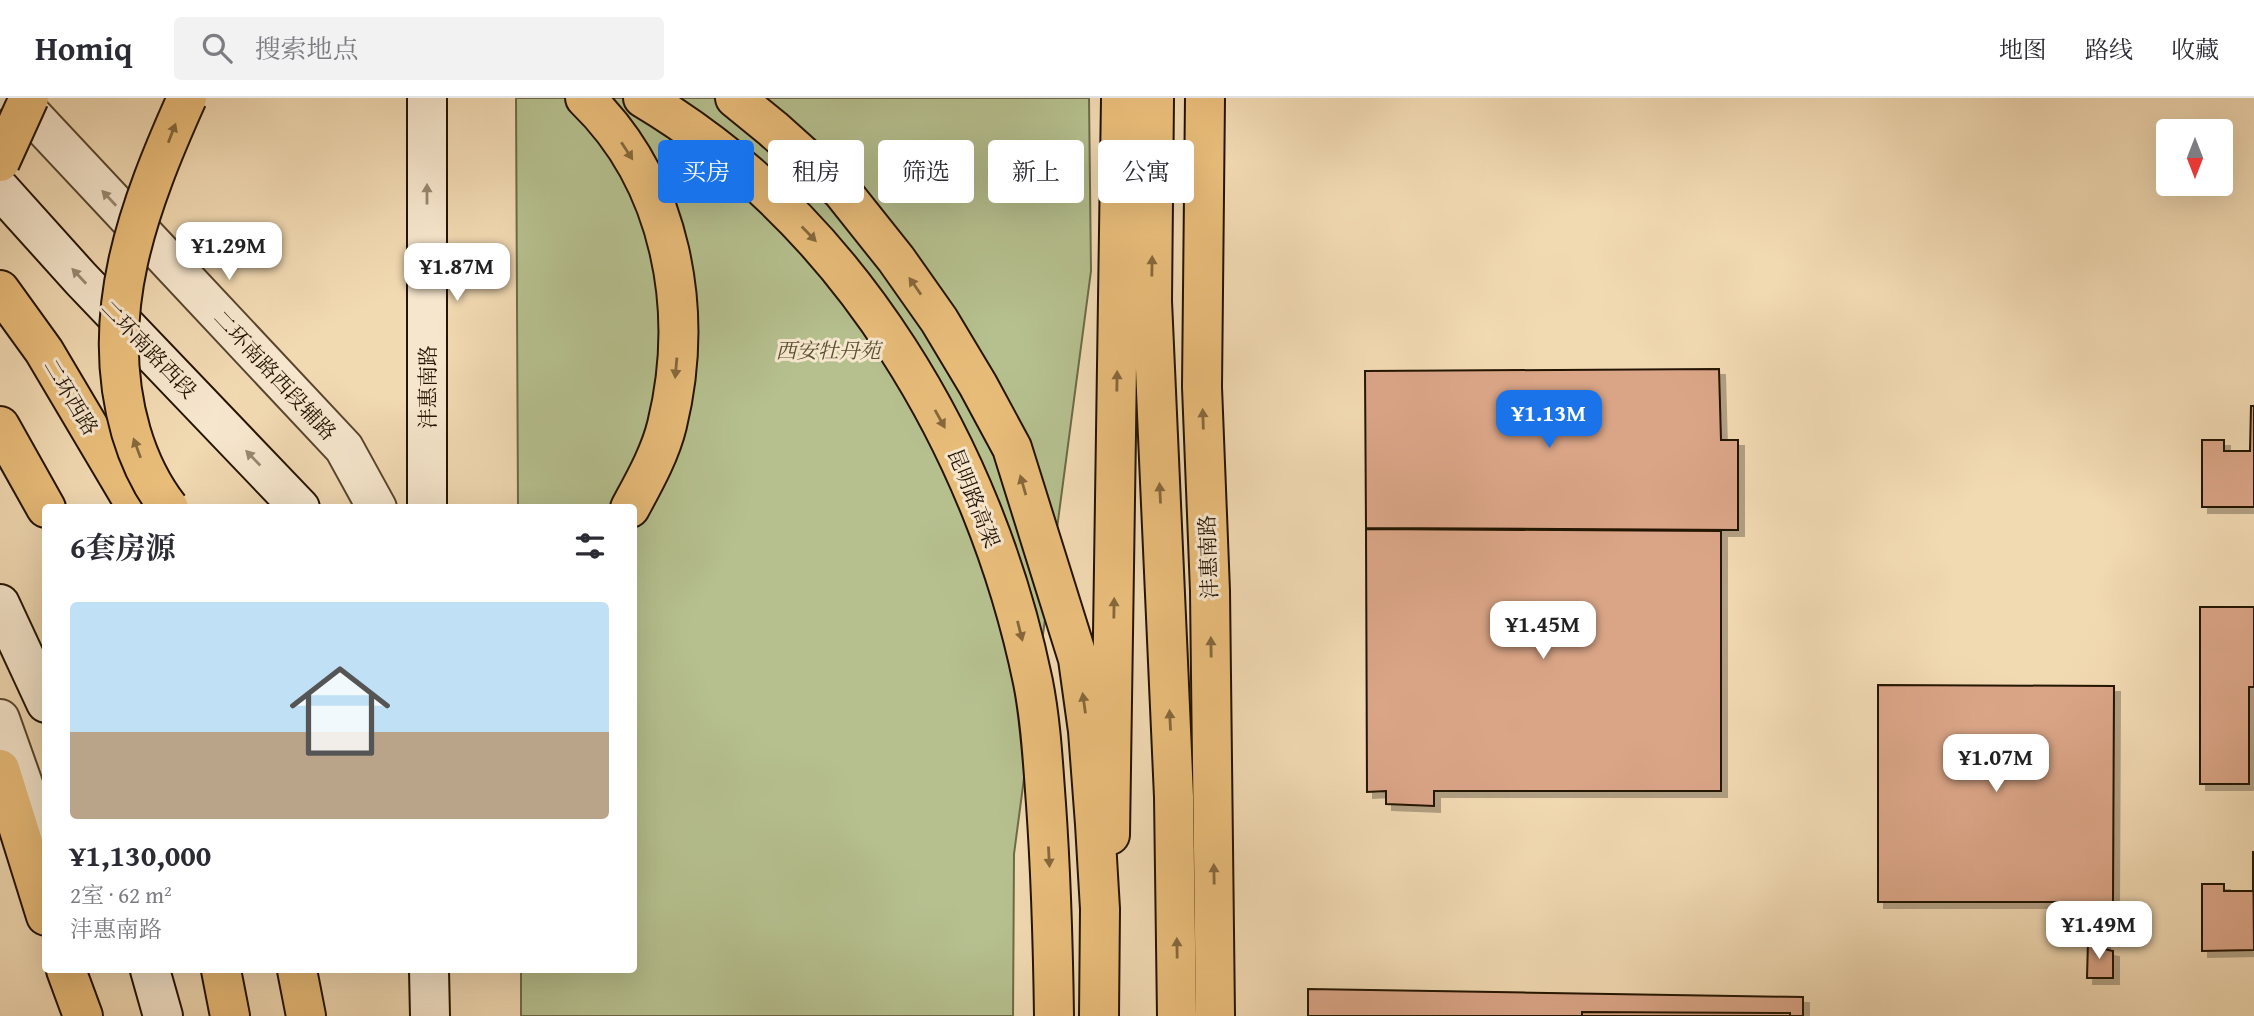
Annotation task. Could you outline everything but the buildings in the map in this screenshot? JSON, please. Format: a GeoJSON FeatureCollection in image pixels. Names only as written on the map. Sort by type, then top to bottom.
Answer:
{"type":"FeatureCollection","features":[{"type":"Feature","properties":{"kind":"main road","name":"二环南路西段辅路"},"geometry":{"type":"LineString","coordinates":[[16,98],[344,448],[375,504]]}},
{"type":"Feature","properties":{"kind":"main road"},"geometry":{"type":"LineString","coordinates":[[0,162],[29,98]]}},
{"type":"Feature","properties":{"kind":"main road"},"geometry":{"type":"LineString","coordinates":[[166,504],[138,452],[127,417],[119,377],[117,344],[121,300],[132,244],[187,98]]}},
{"type":"Feature","properties":{"kind":"main road","name":"沣惠南路"},"geometry":{"type":"LineString","coordinates":[[427,98],[427,504]]}},
{"type":"Feature","properties":{"kind":"main road"},"geometry":{"type":"LineString","coordinates":[[585,98],[600,112],[629,152],[650,189],[670,247],[677,287],[679,341],[675,387],[667,428],[648,475],[632,504]]}},
{"type":"Feature","properties":{"kind":"main road","name":"昆明路高架"},"geometry":{"type":"LineString","coordinates":[[643,98],[676,117],[748,174],[813,236],[858,290],[943,424],[982,511],[1007,581],[1033,684],[1049,846],[1054,1016]]}},
{"type":"Feature","properties":{"kind":"main road"},"geometry":{"type":"LineString","coordinates":[[735,98],[849,199],[939,320],[1012,448],[1078,659],[1088,731],[1100,909],[1099,1016]]}},
{"type":"Feature","properties":{"kind":"main road"},"geometry":{"type":"LineString","coordinates":[[1109,1016],[1121,98]]}},
{"type":"Feature","properties":{"kind":"main road"},"geometry":{"type":"LineString","coordinates":[[1154,98],[1152,301],[1174,797],[1177,1016]]}},
{"type":"Feature","properties":{"kind":"main road","name":"沣惠南路"},"geometry":{"type":"LineString","coordinates":[[1205,98],[1202,387],[1210,591],[1215,1016]]}},
{"type":"Feature","properties":{"kind":"main road","name":"二环南路西段"},"geometry":{"type":"LineString","coordinates":[[0,189],[81,279],[296,504]]}},
{"type":"Feature","properties":{"kind":"main road","name":"二环西路"},"geometry":{"type":"LineString","coordinates":[[0,290],[44,351],[135,504]]}},
{"type":"Feature","properties":{"kind":"main road"},"geometry":{"type":"LineString","coordinates":[[0,426],[44,504]]}},
{"type":"Feature","properties":{"kind":"main road"},"geometry":{"type":"LineString","coordinates":[[0,604],[42,694]]}},
{"type":"Feature","properties":{"kind":"main road"},"geometry":{"type":"LineString","coordinates":[[0,719],[42,838]]}},
{"type":"Feature","properties":{"kind":"main road"},"geometry":{"type":"LineString","coordinates":[[0,769],[41,904]]}},
{"type":"Feature","properties":{"kind":"main road"},"geometry":{"type":"LineString","coordinates":[[51,973],[58,1016]]}},
{"type":"Feature","properties":{"kind":"main road"},"geometry":{"type":"LineString","coordinates":[[66,973],[83,1016]]}},
{"type":"Feature","properties":{"kind":"main road"},"geometry":{"type":"LineString","coordinates":[[78,973],[89,1016]]}},
{"type":"Feature","properties":{"kind":"main road"},"geometry":{"type":"LineString","coordinates":[[151,973],[163,1016]]}},
{"type":"Feature","properties":{"kind":"main road"},"geometry":{"type":"LineString","coordinates":[[221,973],[230,1016]]}},
{"type":"Feature","properties":{"kind":"main road"},"geometry":{"type":"LineString","coordinates":[[298,973],[306,1016]]}},
{"type":"Feature","properties":{"kind":"main road"},"geometry":{"type":"LineString","coordinates":[[429,973],[430,1016]]}},
{"type":"Feature","properties":{"kind":"green space","name":"西安牡丹苑"},"geometry":{"type":"Polygon","coordinates":[[[516,98],[1089,98],[1091,271],[1014,854],[1013,1016],[521,1016],[521,973],[637,973],[637,504],[518,504],[516,98]]]}}]}
